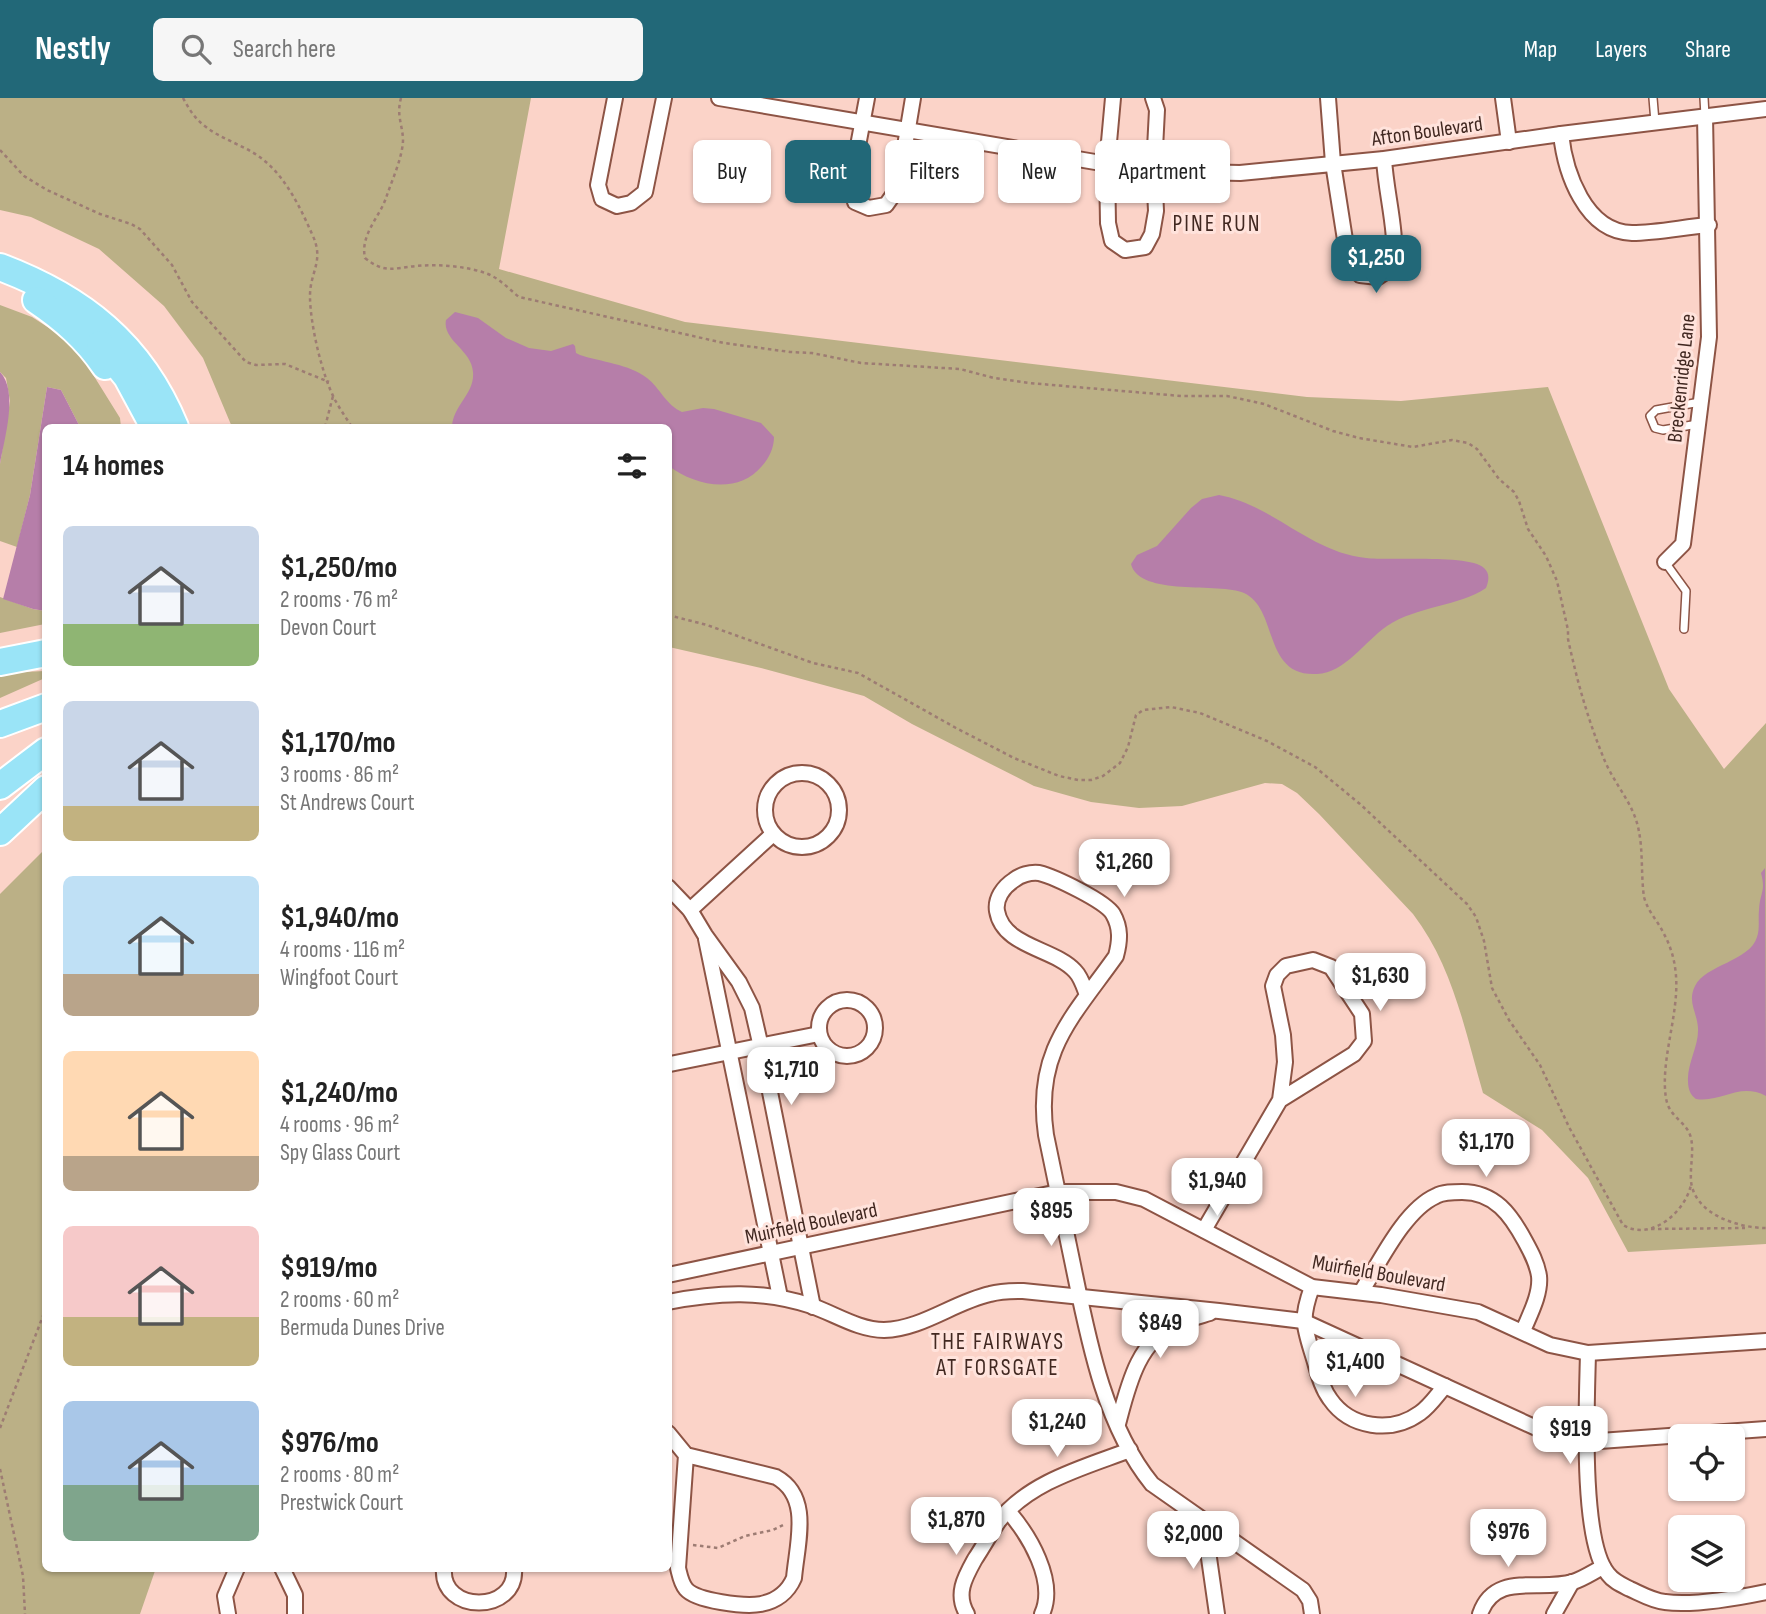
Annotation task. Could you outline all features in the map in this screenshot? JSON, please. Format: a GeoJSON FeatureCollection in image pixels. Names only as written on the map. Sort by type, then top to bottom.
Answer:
{"type":"FeatureCollection","features":[{"type":"Feature","properties":{"kind":"highway"},"geometry":{"type":"LineString","coordinates":[[0,267],[75,302],[103,323],[127,346],[147,373],[166,404],[174,424]]}},
{"type":"Feature","properties":{"kind":"highway"},"geometry":{"type":"LineString","coordinates":[[0,284],[36,300],[84,329],[112,356],[127,377],[152,424]]}},
{"type":"Feature","properties":{"kind":"highway"},"geometry":{"type":"LineString","coordinates":[[36,300],[87,340],[115,379],[136,424]]}},
{"type":"Feature","properties":{"kind":"highway"},"geometry":{"type":"LineString","coordinates":[[0,662],[42,654]]}},
{"type":"Feature","properties":{"kind":"highway"},"geometry":{"type":"LineString","coordinates":[[0,724],[42,708]]}},
{"type":"Feature","properties":{"kind":"highway"},"geometry":{"type":"LineString","coordinates":[[0,786],[42,754]]}},
{"type":"Feature","properties":{"kind":"highway"},"geometry":{"type":"LineString","coordinates":[[0,832],[42,793]]}},
{"type":"Feature","properties":{"kind":"street"},"geometry":{"type":"LineString","coordinates":[[615,98],[598,185],[602,199],[617,206],[631,203],[645,192],[664,98]]}},
{"type":"Feature","properties":{"kind":"street","name":"Afton Boulevard"},"geometry":{"type":"LineString","coordinates":[[719,98],[1095,162]]}},
{"type":"Feature","properties":{"kind":"street"},"geometry":{"type":"LineString","coordinates":[[867,98],[851,183],[855,202],[869,208],[886,205],[898,188],[913,98]]}},
{"type":"Feature","properties":{"kind":"street"},"geometry":{"type":"LineString","coordinates":[[1109,140],[1113,98]]}},
{"type":"Feature","properties":{"kind":"street"},"geometry":{"type":"LineString","coordinates":[[1153,98],[1157,110],[1155,140]]}},
{"type":"Feature","properties":{"kind":"street"},"geometry":{"type":"LineString","coordinates":[[1328,98],[1333,163],[1348,259],[1360,275],[1378,277],[1393,267],[1395,249],[1385,188],[1384,159]]}},
{"type":"Feature","properties":{"kind":"street"},"geometry":{"type":"LineString","coordinates":[[1503,98],[1509,142]]}},
{"type":"Feature","properties":{"kind":"street","name":"Afton Boulevard"},"geometry":{"type":"LineString","coordinates":[[1230,173],[1384,159],[1766,109]]}},
{"type":"Feature","properties":{"kind":"street","name":"Breckenridge Lane"},"geometry":{"type":"LineString","coordinates":[[1665,562],[1683,544],[1709,337],[1705,116]]}},
{"type":"Feature","properties":{"kind":"street"},"geometry":{"type":"LineString","coordinates":[[1561,134],[1564,156],[1574,188],[1591,213],[1612,229],[1630,233],[1709,225]]}},
{"type":"Feature","properties":{"kind":"street"},"geometry":{"type":"LineString","coordinates":[[1108,203],[1112,241],[1125,250],[1145,247],[1153,234],[1156,203]]}},
{"type":"Feature","properties":{"kind":"street"},"geometry":{"type":"LineString","coordinates":[[804,772],[819,776],[831,785],[838,797],[840,812],[836,826],[828,838],[815,846],[800,848],[786,844],[773,834],[767,823],[765,808],[768,794],[777,782],[804,772]]}},
{"type":"Feature","properties":{"kind":"street"},"geometry":{"type":"LineString","coordinates":[[690,910],[773,834]]}},
{"type":"Feature","properties":{"kind":"street"},"geometry":{"type":"LineString","coordinates":[[1087,995],[1076,972],[1062,961],[1009,934],[1002,925],[997,904],[1001,893],[1016,878],[1038,873],[1098,900],[1113,914],[1119,927],[1116,956],[1063,1032],[1045,1074],[1042,1111],[1091,1351],[1118,1424],[1137,1466],[1152,1484],[1303,1590],[1310,1601],[1312,1614]]}},
{"type":"Feature","properties":{"kind":"street"},"geometry":{"type":"LineString","coordinates":[[672,891],[690,910],[739,982],[752,1008],[813,1307]]}},
{"type":"Feature","properties":{"kind":"street"},"geometry":{"type":"LineString","coordinates":[[705,935],[780,1297]]}},
{"type":"Feature","properties":{"kind":"street"},"geometry":{"type":"LineString","coordinates":[[1204,1230],[1280,1100],[1285,1062],[1283,1035],[1273,986],[1277,975],[1286,966],[1313,960],[1331,967],[1362,1014],[1364,1041],[1354,1054],[1280,1100]]}},
{"type":"Feature","properties":{"kind":"street"},"geometry":{"type":"LineString","coordinates":[[672,1067],[819,1034]]}},
{"type":"Feature","properties":{"kind":"street","name":"Muirfield Boulevard"},"geometry":{"type":"LineString","coordinates":[[672,1274],[1058,1192],[1116,1192],[1144,1199],[1312,1287],[1361,1292],[1478,1312],[1550,1346],[1588,1353],[1766,1341]]}},
{"type":"Feature","properties":{"kind":"street"},"geometry":{"type":"LineString","coordinates":[[1361,1292],[1406,1222],[1423,1204],[1436,1195],[1469,1192],[1488,1197],[1513,1218],[1533,1257],[1539,1276],[1538,1294],[1523,1331]]}},
{"type":"Feature","properties":{"kind":"street"},"geometry":{"type":"LineString","coordinates":[[1312,1287],[1303,1321],[1323,1387],[1330,1400],[1358,1422],[1372,1426],[1405,1422],[1427,1408],[1445,1386]]}},
{"type":"Feature","properties":{"kind":"street"},"geometry":{"type":"LineString","coordinates":[[672,1301],[713,1294],[749,1293],[780,1297],[867,1328],[882,1330],[920,1322],[988,1294],[1002,1292],[1079,1296],[1219,1311],[1303,1321],[1556,1437],[1586,1442],[1766,1429]]}},
{"type":"Feature","properties":{"kind":"street"},"geometry":{"type":"LineString","coordinates":[[1118,1424],[1141,1355],[1171,1327],[1219,1311]]}},
{"type":"Feature","properties":{"kind":"street"},"geometry":{"type":"LineString","coordinates":[[1588,1353],[1586,1442],[1593,1532],[1598,1559],[1603,1567],[1618,1583],[1665,1602],[1722,1599],[1766,1592]]}},
{"type":"Feature","properties":{"kind":"street"},"geometry":{"type":"LineString","coordinates":[[672,1438],[686,1455],[776,1477],[787,1483],[799,1502],[799,1519],[794,1578],[781,1597],[760,1605],[710,1600],[695,1596],[687,1590],[678,1568],[686,1455]]}},
{"type":"Feature","properties":{"kind":"street"},"geometry":{"type":"LineString","coordinates":[[967,1614],[961,1593],[964,1578],[1008,1511],[1026,1497],[1067,1474],[1130,1450]]}},
{"type":"Feature","properties":{"kind":"street"},"geometry":{"type":"LineString","coordinates":[[1008,1511],[1024,1530],[1035,1550],[1046,1599],[1042,1614]]}},
{"type":"Feature","properties":{"kind":"street"},"geometry":{"type":"LineString","coordinates":[[1204,1523],[1217,1614]]}},
{"type":"Feature","properties":{"kind":"street"},"geometry":{"type":"LineString","coordinates":[[1480,1614],[1487,1599],[1501,1589],[1572,1582],[1603,1567]]}},
{"type":"Feature","properties":{"kind":"street"},"geometry":{"type":"LineString","coordinates":[[228,1614],[225,1596],[235,1572]]}},
{"type":"Feature","properties":{"kind":"street"},"geometry":{"type":"LineString","coordinates":[[284,1572],[295,1595],[295,1614]]}},
{"type":"Feature","properties":{"kind":"street"},"geometry":{"type":"LineString","coordinates":[[444,1572],[446,1591],[455,1601],[467,1608],[480,1609],[504,1597],[511,1586],[513,1572]]}},
{"type":"Feature","properties":{"kind":"street"},"geometry":{"type":"LineString","coordinates":[[1555,1614],[1572,1582]]}},
{"type":"Feature","properties":{"kind":"lane"},"geometry":{"type":"LineString","coordinates":[[1653,98],[1655,123]]}},
{"type":"Feature","properties":{"kind":"lane"},"geometry":{"type":"LineString","coordinates":[[1704,98],[1705,116]]}},
{"type":"Feature","properties":{"kind":"lane"},"geometry":{"type":"LineString","coordinates":[[1698,424],[1663,430],[1655,428],[1650,416],[1656,410],[1701,402]]}},
{"type":"Feature","properties":{"kind":"lane","name":"Breckenridge Lane"},"geometry":{"type":"LineString","coordinates":[[1665,562],[1686,592],[1684,629]]}},
{"type":"Feature","properties":{"kind":"path"},"geometry":{"type":"LineString","coordinates":[[183,98],[194,117],[205,127],[267,162],[287,188],[309,227],[318,248],[318,260],[310,292],[315,336],[333,396],[350,424]]}},
{"type":"Feature","properties":{"kind":"path"},"geometry":{"type":"LineString","coordinates":[[401,98],[398,118],[402,140],[396,168],[363,249],[365,258],[381,268],[397,270],[434,265],[470,270],[498,279],[519,297],[724,343],[812,353],[862,363],[960,369],[993,378],[1029,383],[1181,396],[1227,396],[1287,412],[1347,436],[1413,447],[1452,440],[1468,443],[1477,449],[1499,479],[1514,492],[1528,529],[1551,568],[1569,629],[1568,639],[1586,709],[1605,761],[1631,807],[1640,834],[1646,907],[1664,933],[1674,962],[1676,994],[1666,1099],[1671,1114],[1690,1133],[1691,1184],[1683,1206],[1651,1229]]}},
{"type":"Feature","properties":{"kind":"path"},"geometry":{"type":"LineString","coordinates":[[0,150],[24,176],[47,190],[100,214],[131,223],[139,229],[172,265],[192,302],[246,362],[256,365],[285,364],[329,382]]}},
{"type":"Feature","properties":{"kind":"path"},"geometry":{"type":"LineString","coordinates":[[326,424],[333,396]]}},
{"type":"Feature","properties":{"kind":"path"},"geometry":{"type":"LineString","coordinates":[[672,616],[707,625],[813,663],[858,673],[972,737],[1059,776],[1091,780],[1112,771],[1121,763],[1128,747],[1136,715],[1156,707],[1200,713],[1267,741],[1315,767],[1360,804],[1467,904],[1476,917],[1484,941],[1492,988],[1509,1020],[1540,1065],[1569,1127],[1623,1225],[1632,1230],[1766,1228]]}},
{"type":"Feature","properties":{"kind":"path"},"geometry":{"type":"LineString","coordinates":[[1691,1184],[1695,1194],[1715,1214],[1731,1224],[1751,1228]]}},
{"type":"Feature","properties":{"kind":"path"},"geometry":{"type":"LineString","coordinates":[[0,1428],[42,1318]]}},
{"type":"Feature","properties":{"kind":"path"},"geometry":{"type":"LineString","coordinates":[[0,1469],[23,1576],[25,1614]]}},
{"type":"Feature","properties":{"kind":"path"},"geometry":{"type":"LineString","coordinates":[[680,1545],[718,1548],[745,1536],[773,1530],[799,1519]]}},
{"type":"Feature","properties":{"kind":"shaded area"},"geometry":{"type":"Polygon","coordinates":[[[0,98],[531,98],[499,269],[685,322],[1307,397],[1401,401],[1548,387],[1669,689],[1724,769],[1766,723],[1766,1244],[1628,1252],[1588,1178],[1542,1130],[1483,1093],[1448,977],[1427,934],[1413,914],[1319,814],[1297,793],[1282,784],[1265,783],[1182,806],[1139,808],[1091,802],[1034,786],[912,724],[864,696],[672,648],[672,424],[231,424],[203,358],[164,306],[99,249],[31,217],[0,210],[0,98]]]}},
{"type":"Feature","properties":{"kind":"shaded area"},"geometry":{"type":"Polygon","coordinates":[[[0,305],[32,317],[74,344],[120,418],[121,424],[78,424],[61,390],[47,387],[30,495],[17,547],[0,541],[0,464],[10,401],[6,378],[0,372],[0,305]]]}},
{"type":"Feature","properties":{"kind":"shaded area"},"geometry":{"type":"Polygon","coordinates":[[[455,312],[478,318],[506,338],[529,348],[551,351],[573,344],[576,353],[580,355],[640,373],[682,412],[714,409],[761,423],[774,437],[771,453],[752,475],[729,484],[716,484],[691,479],[672,468],[672,424],[452,424],[456,412],[471,387],[473,372],[468,357],[448,333],[446,320],[455,312]]]}},
{"type":"Feature","properties":{"kind":"shaded area"},"geometry":{"type":"Polygon","coordinates":[[[0,372],[9,391],[9,403],[0,464],[0,372]]]}},
{"type":"Feature","properties":{"kind":"shaded area"},"geometry":{"type":"Polygon","coordinates":[[[47,387],[61,390],[78,424],[42,424],[42,610],[3,599],[30,495],[47,387]]]}},
{"type":"Feature","properties":{"kind":"shaded area"},"geometry":{"type":"Polygon","coordinates":[[[1219,495],[1257,508],[1309,538],[1346,554],[1366,558],[1447,559],[1476,564],[1487,572],[1486,588],[1464,599],[1399,619],[1379,632],[1337,668],[1317,674],[1300,672],[1287,665],[1279,654],[1262,613],[1255,601],[1244,593],[1217,588],[1164,585],[1137,574],[1131,564],[1137,555],[1157,546],[1202,499],[1219,495]]]}},
{"type":"Feature","properties":{"kind":"shaded area"},"geometry":{"type":"Polygon","coordinates":[[[0,597],[42,610],[42,625],[0,633],[0,597]]]}},
{"type":"Feature","properties":{"kind":"shaded area"},"geometry":{"type":"Polygon","coordinates":[[[42,671],[42,679],[0,698],[0,673],[42,671]]]}},
{"type":"Feature","properties":{"kind":"shaded area"},"geometry":{"type":"Polygon","coordinates":[[[42,852],[42,1572],[155,1572],[140,1614],[0,1614],[0,894],[42,852]]]}},
{"type":"Feature","properties":{"kind":"shaded area"},"geometry":{"type":"Polygon","coordinates":[[[1765,868],[1766,1096],[1747,1091],[1696,1099],[1690,1091],[1688,1081],[1698,1035],[1692,1002],[1693,992],[1700,979],[1737,958],[1753,945],[1757,937],[1763,888],[1761,873],[1765,868]]]}},
{"type":"Feature","properties":{"kind":"district","name":"PINE RUN"},"geometry":{"type":"Point","coordinates":[1217,223]}},
{"type":"Feature","properties":{"kind":"district","name":"THE FAIRWAYS AT FORSGATE"},"geometry":{"type":"Point","coordinates":[998,1354]}}]}
